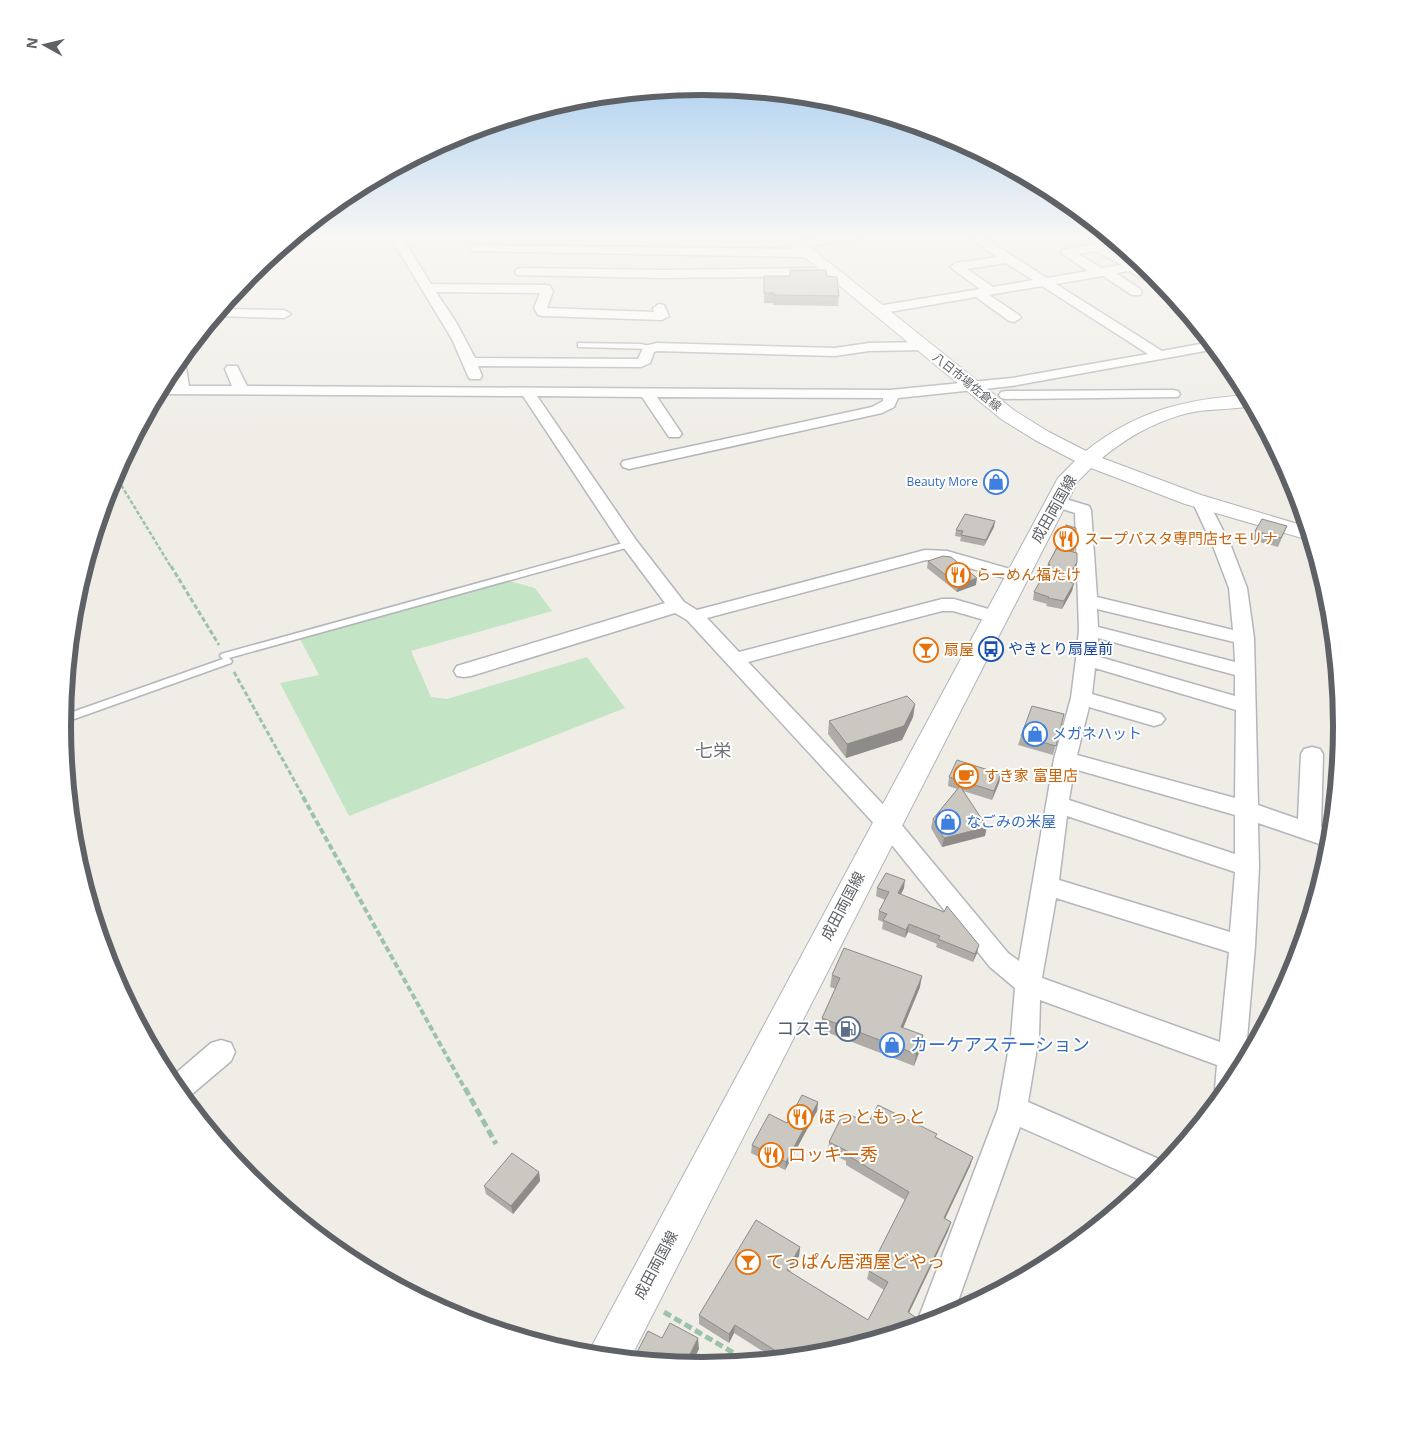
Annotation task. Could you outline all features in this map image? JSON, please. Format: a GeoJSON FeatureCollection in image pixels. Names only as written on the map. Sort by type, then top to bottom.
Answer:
{"type":"FeatureCollection","features":[{"type":"Feature","properties":{"kind":"main road","name":"八日市場佐倉線"},"geometry":{"type":"LineString","coordinates":[[869,303],[1029,430],[1086,460]]}},
{"type":"Feature","properties":{"kind":"main road","name":"成田両国線"},"geometry":{"type":"LineString","coordinates":[[611,1351],[1069,478],[1086,460],[1125,431],[1156,416],[1190,406],[1243,402]]}},
{"type":"Feature","properties":{"kind":"main road","name":"成田両国線"},"geometry":{"type":"LineString","coordinates":[[1086,460],[1200,502],[1303,533]]}},
{"type":"Feature","properties":{"kind":"street"},"geometry":{"type":"LineString","coordinates":[[437,303],[471,362],[480,392]]}},
{"type":"Feature","properties":{"kind":"street"},"geometry":{"type":"LineString","coordinates":[[542,303],[540,308],[543,312],[662,316],[659,308]]}},
{"type":"Feature","properties":{"kind":"street"},"geometry":{"type":"LineString","coordinates":[[878,310],[920,303]]}},
{"type":"Feature","properties":{"kind":"street"},"geometry":{"type":"LineString","coordinates":[[996,303],[1014,318]]}},
{"type":"Feature","properties":{"kind":"street"},"geometry":{"type":"LineString","coordinates":[[1077,303],[1162,356]]}},
{"type":"Feature","properties":{"kind":"street"},"geometry":{"type":"LineString","coordinates":[[225,313],[284,314]]}},
{"type":"Feature","properties":{"kind":"street"},"geometry":{"type":"LineString","coordinates":[[471,362],[640,363],[645,360],[647,350],[650,347],[835,352],[869,347],[923,346]]}},
{"type":"Feature","properties":{"kind":"street"},"geometry":{"type":"LineString","coordinates":[[169,390],[890,394],[955,390],[973,386],[1024,382],[1207,348]]}},
{"type":"Feature","properties":{"kind":"street"},"geometry":{"type":"LineString","coordinates":[[232,369],[241,390]]}},
{"type":"Feature","properties":{"kind":"street"},"geometry":{"type":"LineString","coordinates":[[180,373],[183,390]]}},
{"type":"Feature","properties":{"kind":"street"},"geometry":{"type":"LineString","coordinates":[[527,392],[630,544],[677,606],[694,616],[736,659],[887,823],[999,960],[1028,984],[1231,1058]]}},
{"type":"Feature","properties":{"kind":"street"},"geometry":{"type":"LineString","coordinates":[[646,392],[674,434]]}},
{"type":"Feature","properties":{"kind":"street"},"geometry":{"type":"LineString","coordinates":[[628,464],[877,410],[889,404],[892,400],[890,394]]}},
{"type":"Feature","properties":{"kind":"street"},"geometry":{"type":"LineString","coordinates":[[994,395],[1173,394]]}},
{"type":"Feature","properties":{"kind":"street"},"geometry":{"type":"LineString","coordinates":[[938,1312],[1012,1109],[1025,1036],[1028,984],[1046,885],[1057,804],[1065,759],[1081,698],[1089,630],[1083,510],[1056,501]]}},
{"type":"Feature","properties":{"kind":"street"},"geometry":{"type":"LineString","coordinates":[[1200,502],[1222,546],[1238,588],[1244,638],[1247,867],[1242,946],[1230,1072]]}},
{"type":"Feature","properties":{"kind":"street"},"geometry":{"type":"LineString","coordinates":[[694,616],[926,554],[946,556],[1018,577]]}},
{"type":"Feature","properties":{"kind":"street"},"geometry":{"type":"LineString","coordinates":[[1088,601],[1244,638]]}},
{"type":"Feature","properties":{"kind":"street"},"geometry":{"type":"LineString","coordinates":[[736,659],[942,605],[954,605],[995,617]]}},
{"type":"Feature","properties":{"kind":"street"},"geometry":{"type":"LineString","coordinates":[[464,671],[677,606]]}},
{"type":"Feature","properties":{"kind":"street"},"geometry":{"type":"LineString","coordinates":[[1089,630],[1245,671]]}},
{"type":"Feature","properties":{"kind":"street"},"geometry":{"type":"LineString","coordinates":[[1086,659],[1246,706]]}},
{"type":"Feature","properties":{"kind":"street"},"geometry":{"type":"LineString","coordinates":[[1081,698],[1154,719]]}},
{"type":"Feature","properties":{"kind":"street"},"geometry":{"type":"LineString","coordinates":[[1309,831],[1312,754]]}},
{"type":"Feature","properties":{"kind":"street"},"geometry":{"type":"LineString","coordinates":[[1065,759],[1247,810],[1324,836]]}},
{"type":"Feature","properties":{"kind":"street"},"geometry":{"type":"LineString","coordinates":[[1057,804],[1247,867]]}},
{"type":"Feature","properties":{"kind":"street"},"geometry":{"type":"LineString","coordinates":[[1046,885],[1242,946]]}},
{"type":"Feature","properties":{"kind":"street"},"geometry":{"type":"LineString","coordinates":[[183,1085],[221,1052]]}},
{"type":"Feature","properties":{"kind":"street"},"geometry":{"type":"LineString","coordinates":[[1012,1109],[1151,1171]]}},
{"type":"Feature","properties":{"kind":"lane"},"geometry":{"type":"LineString","coordinates":[[581,346],[650,347]]}},
{"type":"Feature","properties":{"kind":"lane"},"geometry":{"type":"LineString","coordinates":[[71,716],[226,658],[630,544]]}},
{"type":"Feature","properties":{"kind":"path"},"geometry":{"type":"LineString","coordinates":[[120,483],[226,658],[496,1144]]}},
{"type":"Feature","properties":{"kind":"path"},"geometry":{"type":"LineString","coordinates":[[639,1297],[739,1356]]}},
{"type":"Feature","properties":{"kind":"green space"},"geometry":{"type":"Polygon","coordinates":[[[505,580],[535,588],[552,611],[411,651],[431,697],[447,699],[587,657],[625,708],[349,816],[280,683],[319,675],[300,639],[505,580]]]}},
{"type":"Feature","properties":{"kind":"building"},"geometry":{"type":"Polygon","coordinates":[[[965,514],[995,521],[986,540],[961,535],[963,531],[956,530],[965,514]]]}},
{"type":"Feature","properties":{"kind":"building"},"geometry":{"type":"Polygon","coordinates":[[[1262,519],[1287,526],[1281,538],[1255,531],[1262,519]]]}},
{"type":"Feature","properties":{"kind":"building"},"geometry":{"type":"Polygon","coordinates":[[[1066,525],[1076,528],[1074,546],[1057,542],[1066,525]]]}},
{"type":"Feature","properties":{"kind":"building"},"geometry":{"type":"Polygon","coordinates":[[[1057,548],[1077,553],[1077,562],[1066,581],[1074,583],[1064,601],[1048,598],[1034,592],[1057,548]]]}},
{"type":"Feature","properties":{"kind":"building"},"geometry":{"type":"Polygon","coordinates":[[[943,556],[951,557],[977,578],[958,585],[928,561],[943,556]]]}},
{"type":"Feature","properties":{"kind":"building"},"geometry":{"type":"Polygon","coordinates":[[[907,696],[915,704],[904,726],[847,744],[829,721],[907,696]]]}},
{"type":"Feature","properties":{"kind":"building"},"geometry":{"type":"Polygon","coordinates":[[[1032,706],[1064,714],[1056,746],[1021,736],[1032,706]]]}},
{"type":"Feature","properties":{"kind":"building"},"geometry":{"type":"Polygon","coordinates":[[[957,760],[1001,774],[994,791],[949,777],[957,760]]]}},
{"type":"Feature","properties":{"kind":"building"},"geometry":{"type":"Polygon","coordinates":[[[960,786],[987,827],[944,838],[933,819],[960,786]]]}},
{"type":"Feature","properties":{"kind":"building"},"geometry":{"type":"Polygon","coordinates":[[[886,873],[905,880],[898,893],[944,912],[947,906],[979,945],[975,954],[938,939],[940,936],[909,924],[906,930],[883,920],[887,914],[879,911],[889,892],[877,888],[886,873]]]}},
{"type":"Feature","properties":{"kind":"building"},"geometry":{"type":"Polygon","coordinates":[[[844,948],[922,976],[901,1027],[923,1035],[916,1054],[822,1018],[840,978],[832,975],[844,948]]]}},
{"type":"Feature","properties":{"kind":"building"},"geometry":{"type":"Polygon","coordinates":[[[802,1095],[818,1102],[786,1162],[752,1145],[769,1114],[787,1123],[802,1095]]]}},
{"type":"Feature","properties":{"kind":"building"},"geometry":{"type":"Polygon","coordinates":[[[878,1105],[937,1134],[935,1137],[973,1157],[944,1218],[951,1222],[908,1312],[918,1319],[866,1336],[826,1346],[779,1353],[735,1325],[729,1334],[699,1315],[756,1220],[800,1247],[787,1270],[868,1320],[888,1282],[869,1271],[909,1192],[847,1155],[849,1152],[829,1142],[844,1112],[868,1123],[878,1105]]]}},
{"type":"Feature","properties":{"kind":"building"},"geometry":{"type":"Polygon","coordinates":[[[512,1153],[539,1172],[511,1206],[484,1186],[512,1153]]]}},
{"type":"Feature","properties":{"kind":"building"},"geometry":{"type":"Polygon","coordinates":[[[670,1323],[698,1338],[690,1354],[697,1358],[636,1354],[648,1331],[662,1338],[670,1323]]]}},
{"type":"Feature","properties":{"kind":"place","name":"Beauty More"},"geometry":{"type":"Point","coordinates":[996,482]}},
{"type":"Feature","properties":{"kind":"place","name":"スープパスタ専門店セモリナ"},"geometry":{"type":"Point","coordinates":[1066,539]}},
{"type":"Feature","properties":{"kind":"place","name":"らーめん福たけ"},"geometry":{"type":"Point","coordinates":[958,575]}},
{"type":"Feature","properties":{"kind":"place","name":"やきとり扇屋前"},"geometry":{"type":"Point","coordinates":[991,649]}},
{"type":"Feature","properties":{"kind":"place","name":"扇屋"},"geometry":{"type":"Point","coordinates":[926,650]}},
{"type":"Feature","properties":{"kind":"place","name":"メガネハット"},"geometry":{"type":"Point","coordinates":[1035,734]}},
{"type":"Feature","properties":{"kind":"place","name":"すき家 富里店"},"geometry":{"type":"Point","coordinates":[966,776]}},
{"type":"Feature","properties":{"kind":"place","name":"なごみの米屋"},"geometry":{"type":"Point","coordinates":[948,822]}},
{"type":"Feature","properties":{"kind":"place","name":"コスモ"},"geometry":{"type":"Point","coordinates":[848,1029]}},
{"type":"Feature","properties":{"kind":"place","name":"カーケアステーション"},"geometry":{"type":"Point","coordinates":[892,1045]}},
{"type":"Feature","properties":{"kind":"place","name":"ほっともっと"},"geometry":{"type":"Point","coordinates":[800,1117]}},
{"type":"Feature","properties":{"kind":"place","name":"ロッキー秀"},"geometry":{"type":"Point","coordinates":[771,1155]}},
{"type":"Feature","properties":{"kind":"place","name":"てっぱん居酒屋どやっ"},"geometry":{"type":"Point","coordinates":[748,1262]}},
{"type":"Feature","properties":{"kind":"district","name":"七栄"},"geometry":{"type":"Point","coordinates":[713,751]}}]}
